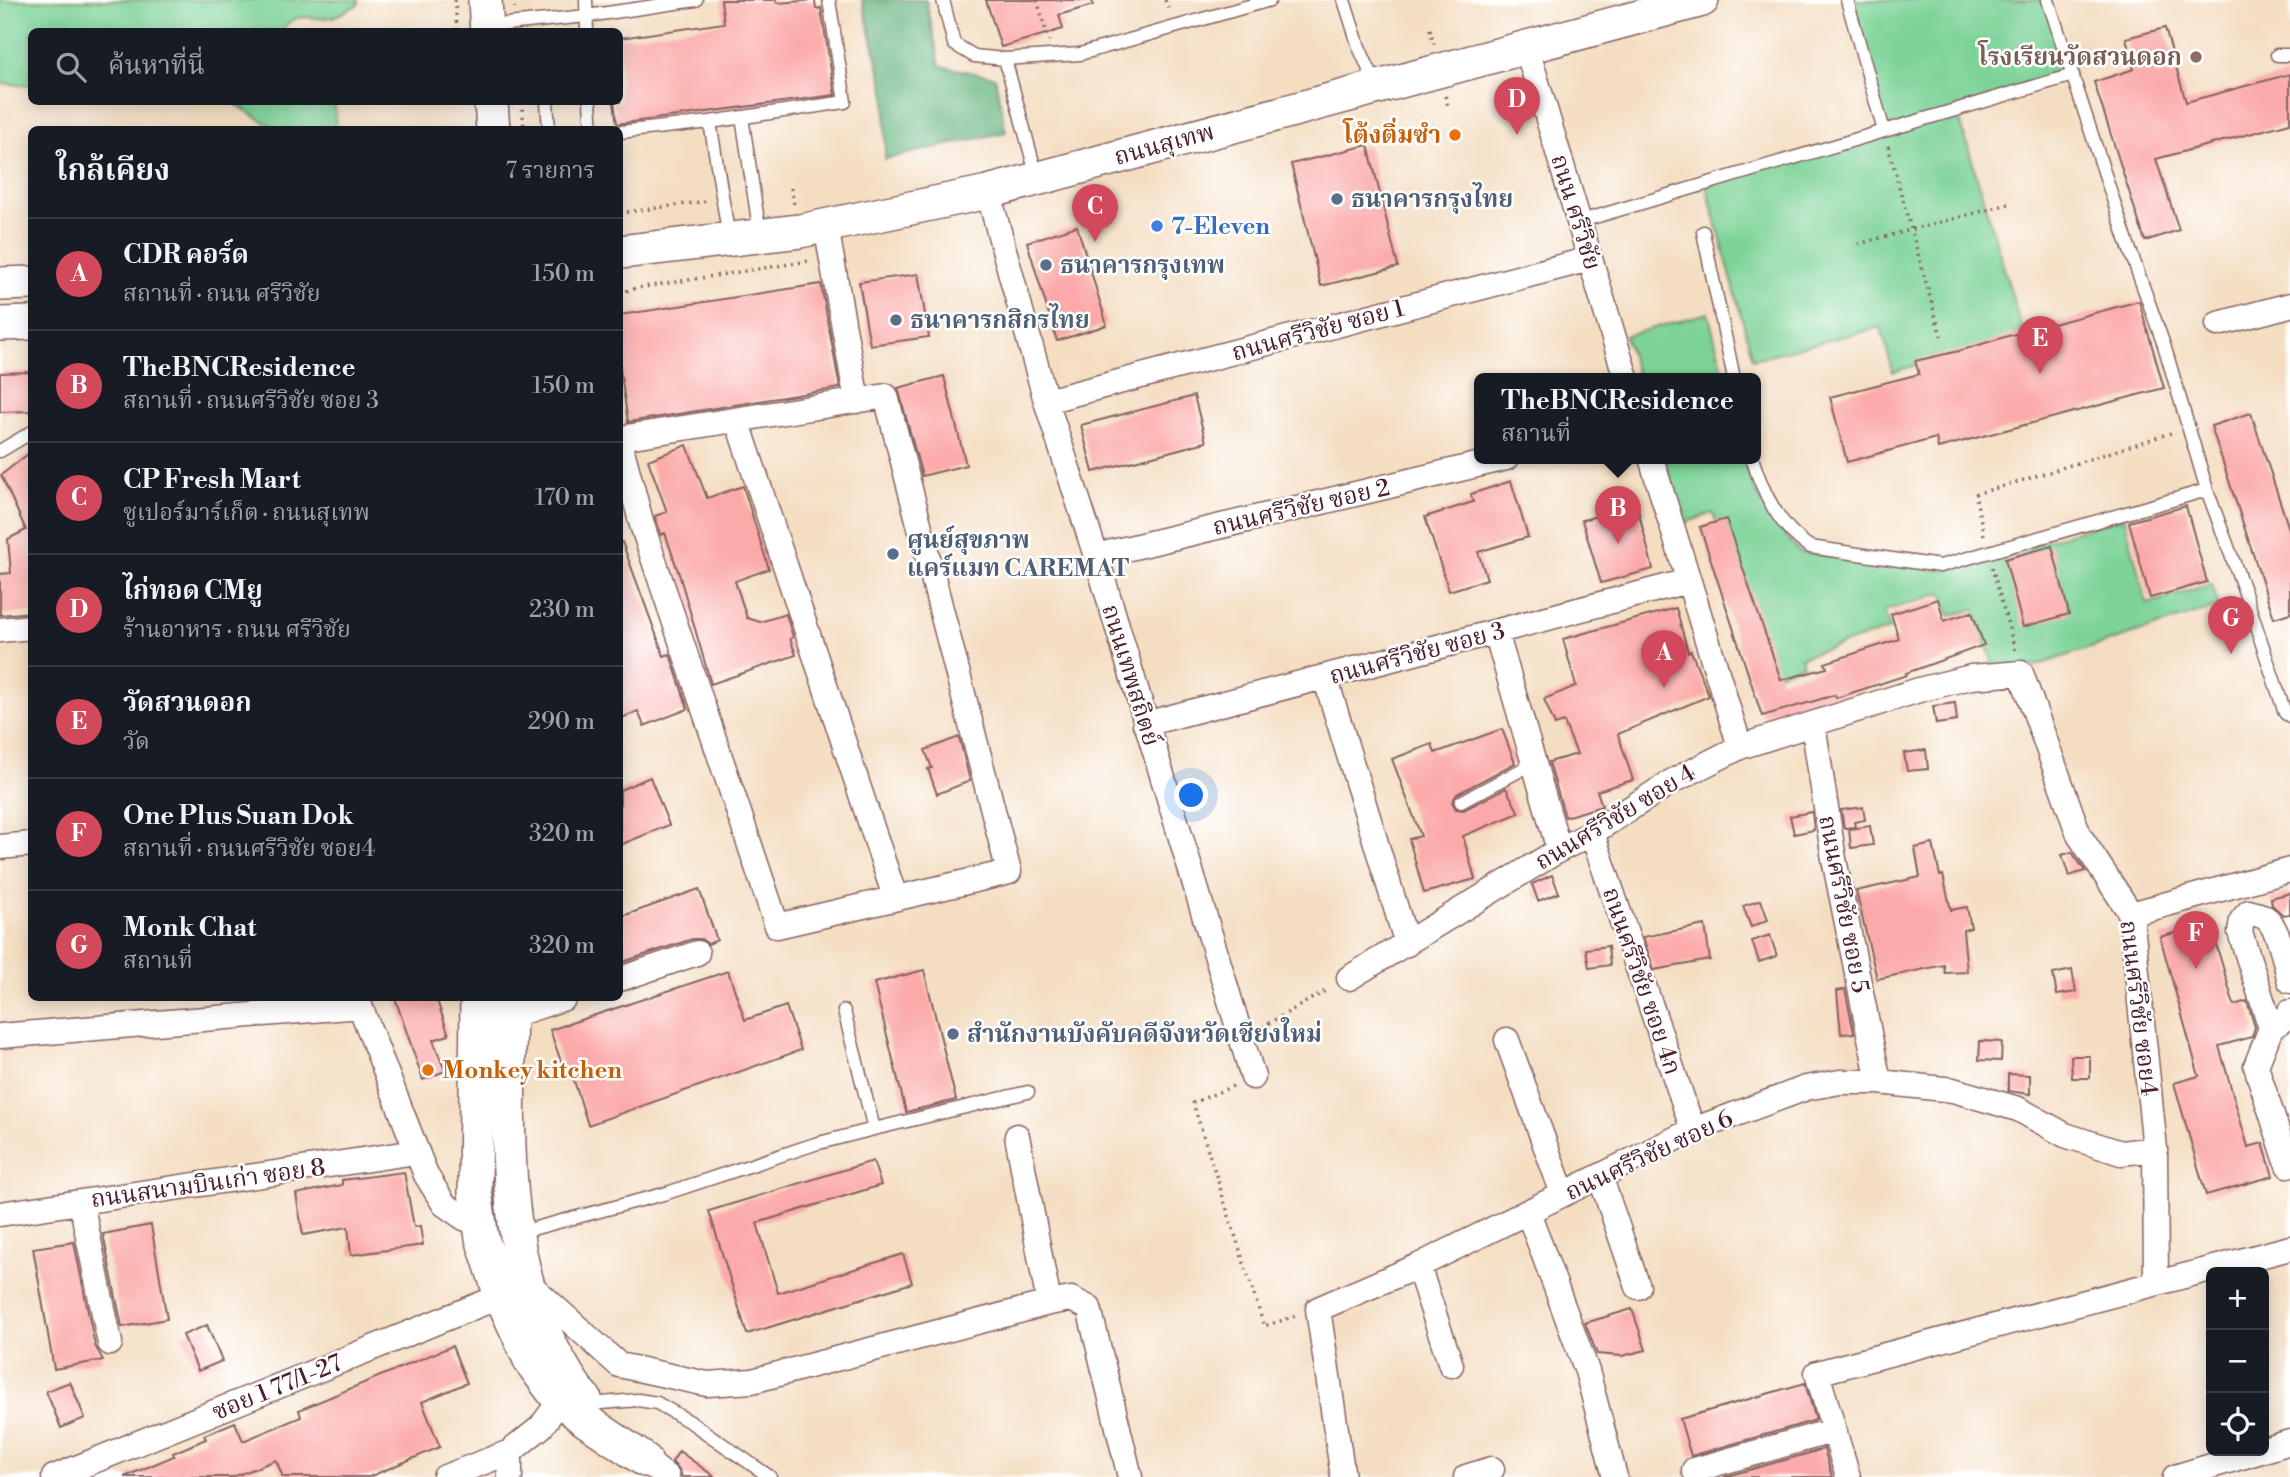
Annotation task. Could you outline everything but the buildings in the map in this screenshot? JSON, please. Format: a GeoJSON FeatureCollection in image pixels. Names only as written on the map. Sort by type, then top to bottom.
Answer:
{"type":"FeatureCollection","features":[{"type":"Feature","properties":{"kind":"main road","name":"ถนนสุเทพ"},"geometry":{"type":"LineString","coordinates":[[623,252],[745,237],[829,241],[1038,178],[1685,2]]}},
{"type":"Feature","properties":{"kind":"main road"},"geometry":{"type":"LineString","coordinates":[[491,105],[493,126]]}},
{"type":"Feature","properties":{"kind":"main road"},"geometry":{"type":"LineString","coordinates":[[623,238],[663,247]]}},
{"type":"Feature","properties":{"kind":"main road"},"geometry":{"type":"LineString","coordinates":[[623,268],[663,247]]}},
{"type":"Feature","properties":{"kind":"main road"},"geometry":{"type":"LineString","coordinates":[[0,284],[28,283]]}},
{"type":"Feature","properties":{"kind":"main road"},"geometry":{"type":"LineString","coordinates":[[0,324],[28,323]]}},
{"type":"Feature","properties":{"kind":"main road"},"geometry":{"type":"LineString","coordinates":[[477,1001],[475,1167],[481,1231],[580,1394],[575,1401],[656,1468]]}},
{"type":"Feature","properties":{"kind":"main road"},"geometry":{"type":"LineString","coordinates":[[510,1007],[508,1128],[510,1181],[517,1233],[514,1289]]}},
{"type":"Feature","properties":{"kind":"main road"},"geometry":{"type":"LineString","coordinates":[[481,1231],[517,1233]]}},
{"type":"Feature","properties":{"kind":"street","name":"ถนน ศรีวิชัย"},"geometry":{"type":"LineString","coordinates":[[1526,46],[1624,373]]}},
{"type":"Feature","properties":{"kind":"street","name":"ถนนเทพสถิตย์"},"geometry":{"type":"LineString","coordinates":[[988,192],[1046,401],[1096,556],[1253,1077]]}},
{"type":"Feature","properties":{"kind":"street"},"geometry":{"type":"LineString","coordinates":[[829,241],[856,401]]}},
{"type":"Feature","properties":{"kind":"street","name":"ถนนศรีวิชัย ซอย 1"},"geometry":{"type":"LineString","coordinates":[[1046,401],[1590,259]]}},
{"type":"Feature","properties":{"kind":"street"},"geometry":{"type":"LineString","coordinates":[[2218,324],[2290,305]]}},
{"type":"Feature","properties":{"kind":"street"},"geometry":{"type":"LineString","coordinates":[[623,439],[886,396],[1009,872],[777,926],[642,525],[623,452]]}},
{"type":"Feature","properties":{"kind":"street"},"geometry":{"type":"LineString","coordinates":[[737,420],[895,897]]}},
{"type":"Feature","properties":{"kind":"street","name":"ถนนศรีวิชัย ซอย 2"},"geometry":{"type":"LineString","coordinates":[[1096,556],[1481,464]]}},
{"type":"Feature","properties":{"kind":"street"},"geometry":{"type":"LineString","coordinates":[[1653,464],[1740,747]]}},
{"type":"Feature","properties":{"kind":"street","name":"ถนนศรีวิชัย ซอย 3"},"geometry":{"type":"LineString","coordinates":[[1145,724],[1688,581]]}},
{"type":"Feature","properties":{"kind":"street"},"geometry":{"type":"LineString","coordinates":[[0,630],[28,627]]}},
{"type":"Feature","properties":{"kind":"street"},"geometry":{"type":"LineString","coordinates":[[1496,632],[1559,850]]}},
{"type":"Feature","properties":{"kind":"street","name":"ถนนศรีวิชัย ซอย 4"},"geometry":{"type":"LineString","coordinates":[[1349,978],[1559,850],[1592,833],[1671,782],[1740,747],[1919,690],[1971,677],[2021,673]]}},
{"type":"Feature","properties":{"kind":"street","name":"ถนนศรีวิชัย ซอย4"},"geometry":{"type":"LineString","coordinates":[[2021,673],[2079,835],[2130,914],[2155,1149],[2156,1283]]}},
{"type":"Feature","properties":{"kind":"street"},"geometry":{"type":"LineString","coordinates":[[1325,677],[1407,944]]}},
{"type":"Feature","properties":{"kind":"street","name":"ถนนศรีวิชัย ซอย 5"},"geometry":{"type":"LineString","coordinates":[[1813,724],[1834,859],[1879,1082]]}},
{"type":"Feature","properties":{"kind":"street","name":"ถนนศรีวิชัย ซอย 4ก"},"geometry":{"type":"LineString","coordinates":[[1592,833],[1693,1130]]}},
{"type":"Feature","properties":{"kind":"street"},"geometry":{"type":"LineString","coordinates":[[0,847],[28,844]]}},
{"type":"Feature","properties":{"kind":"street"},"geometry":{"type":"LineString","coordinates":[[2130,914],[2290,870]]}},
{"type":"Feature","properties":{"kind":"street"},"geometry":{"type":"LineString","coordinates":[[2243,883],[2249,912]]}},
{"type":"Feature","properties":{"kind":"street"},"geometry":{"type":"LineString","coordinates":[[2249,912],[2262,915],[2269,921],[2290,981]]}},
{"type":"Feature","properties":{"kind":"street"},"geometry":{"type":"LineString","coordinates":[[2249,912],[2242,920],[2240,932],[2271,1028]]}},
{"type":"Feature","properties":{"kind":"street"},"geometry":{"type":"LineString","coordinates":[[623,978],[697,953]]}},
{"type":"Feature","properties":{"kind":"street"},"geometry":{"type":"LineString","coordinates":[[510,1007],[546,1001]]}},
{"type":"Feature","properties":{"kind":"street"},"geometry":{"type":"LineString","coordinates":[[0,1036],[359,1002],[426,1175],[444,1204],[481,1231]]}},
{"type":"Feature","properties":{"kind":"street"},"geometry":{"type":"LineString","coordinates":[[2288,1165],[2256,1066],[2271,1028],[2290,1012]]}},
{"type":"Feature","properties":{"kind":"street"},"geometry":{"type":"LineString","coordinates":[[1507,1040],[1563,1194]]}},
{"type":"Feature","properties":{"kind":"street","name":"ถนนศรีวิชัย ซอย 6"},"geometry":{"type":"LineString","coordinates":[[1318,1309],[1418,1266],[1693,1130],[1806,1088],[1840,1082],[1879,1082],[1953,1090],[2018,1109],[2065,1135],[2121,1153],[2155,1149]]}},
{"type":"Feature","properties":{"kind":"street"},"geometry":{"type":"LineString","coordinates":[[1017,1136],[1049,1303]]}},
{"type":"Feature","properties":{"kind":"street","name":"ถนนสนามบินเก่า ซอย 8"},"geometry":{"type":"LineString","coordinates":[[0,1214],[416,1152]]}},
{"type":"Feature","properties":{"kind":"street"},"geometry":{"type":"LineString","coordinates":[[1600,1176],[1638,1287]]}},
{"type":"Feature","properties":{"kind":"street"},"geometry":{"type":"LineString","coordinates":[[82,1202],[110,1343]]}},
{"type":"Feature","properties":{"kind":"street"},"geometry":{"type":"LineString","coordinates":[[1528,1212],[1587,1371],[1615,1477]]}},
{"type":"Feature","properties":{"kind":"street"},"geometry":{"type":"LineString","coordinates":[[1848,1477],[1816,1373],[2290,1248]]}},
{"type":"Feature","properties":{"kind":"street"},"geometry":{"type":"LineString","coordinates":[[1418,1266],[1451,1365]]}},
{"type":"Feature","properties":{"kind":"street"},"geometry":{"type":"LineString","coordinates":[[514,1289],[619,1365],[707,1384],[752,1381],[1071,1299],[1089,1308],[1130,1477]]}},
{"type":"Feature","properties":{"kind":"street","name":"ซอย 1 77/1-27"},"geometry":{"type":"LineString","coordinates":[[54,1477],[514,1289]]}},
{"type":"Feature","properties":{"kind":"street"},"geometry":{"type":"LineString","coordinates":[[1318,1309],[1343,1477]]}},
{"type":"Feature","properties":{"kind":"street"},"geometry":{"type":"LineString","coordinates":[[445,1477],[510,1452],[575,1401]]}},
{"type":"Feature","properties":{"kind":"street"},"geometry":{"type":"LineString","coordinates":[[1695,1470],[1832,1431]]}},
{"type":"Feature","properties":{"kind":"street"},"geometry":{"type":"LineString","coordinates":[[2269,1448],[2290,1442]]}},
{"type":"Feature","properties":{"kind":"street"},"geometry":{"type":"LineString","coordinates":[[510,1452],[510,1477]]}},
{"type":"Feature","properties":{"kind":"street"},"geometry":{"type":"LineString","coordinates":[[2175,1477],[2226,1470],[2251,1456]]}},
{"type":"Feature","properties":{"kind":"street"},"geometry":{"type":"LineString","coordinates":[[1466,1477],[1492,1469]]}},
{"type":"Feature","properties":{"kind":"lane"},"geometry":{"type":"LineString","coordinates":[[586,0],[587,28]]}},
{"type":"Feature","properties":{"kind":"lane"},"geometry":{"type":"LineString","coordinates":[[479,22],[587,16],[696,0]]}},
{"type":"Feature","properties":{"kind":"lane"},"geometry":{"type":"LineString","coordinates":[[623,132],[845,102],[829,0]]}},
{"type":"Feature","properties":{"kind":"lane"},"geometry":{"type":"LineString","coordinates":[[943,0],[954,44],[974,56],[1005,59],[1080,54],[1270,0]]}},
{"type":"Feature","properties":{"kind":"lane"},"geometry":{"type":"LineString","coordinates":[[1344,0],[1359,47],[1377,86]]}},
{"type":"Feature","properties":{"kind":"lane"},"geometry":{"type":"LineString","coordinates":[[1847,0],[1884,131]]}},
{"type":"Feature","properties":{"kind":"lane"},"geometry":{"type":"LineString","coordinates":[[2048,0],[2164,345],[2207,490],[2285,713],[2290,716]]}},
{"type":"Feature","properties":{"kind":"lane"},"geometry":{"type":"LineString","coordinates":[[1005,59],[1038,178]]}},
{"type":"Feature","properties":{"kind":"lane"},"geometry":{"type":"LineString","coordinates":[[1578,222],[2073,75]]}},
{"type":"Feature","properties":{"kind":"lane"},"geometry":{"type":"LineString","coordinates":[[547,105],[549,126]]}},
{"type":"Feature","properties":{"kind":"lane"},"geometry":{"type":"LineString","coordinates":[[590,105],[592,126]]}},
{"type":"Feature","properties":{"kind":"lane"},"geometry":{"type":"LineString","coordinates":[[742,117],[745,237]]}},
{"type":"Feature","properties":{"kind":"lane"},"geometry":{"type":"LineString","coordinates":[[710,122],[724,198],[745,237]]}},
{"type":"Feature","properties":{"kind":"lane"},"geometry":{"type":"LineString","coordinates":[[1703,232],[1733,373]]}},
{"type":"Feature","properties":{"kind":"lane"},"geometry":{"type":"LineString","coordinates":[[0,451],[28,434]]}},
{"type":"Feature","properties":{"kind":"lane"},"geometry":{"type":"LineString","coordinates":[[1754,464],[1762,490],[1795,537],[1810,547],[1940,566],[2207,490]]}},
{"type":"Feature","properties":{"kind":"lane"},"geometry":{"type":"LineString","coordinates":[[1461,802],[1534,763]]}},
{"type":"Feature","properties":{"kind":"lane"},"geometry":{"type":"LineString","coordinates":[[844,1011],[874,1129]]}},
{"type":"Feature","properties":{"kind":"lane"},"geometry":{"type":"LineString","coordinates":[[517,1233],[667,1192],[815,1144],[1028,1092]]}},
{"type":"Feature","properties":{"kind":"lane"},"geometry":{"type":"LineString","coordinates":[[575,1401],[638,1400],[657,1403],[692,1423],[770,1477]]}},
{"type":"Feature","properties":{"kind":"path"},"geometry":{"type":"LineString","coordinates":[[454,0],[479,22]]}},
{"type":"Feature","properties":{"kind":"path"},"geometry":{"type":"LineString","coordinates":[[1037,0],[1053,53]]}},
{"type":"Feature","properties":{"kind":"path"},"geometry":{"type":"LineString","coordinates":[[522,105],[524,126]]}},
{"type":"Feature","properties":{"kind":"path"},"geometry":{"type":"LineString","coordinates":[[1884,131],[1941,336]]}},
{"type":"Feature","properties":{"kind":"path"},"geometry":{"type":"LineString","coordinates":[[623,213],[724,198]]}},
{"type":"Feature","properties":{"kind":"path"},"geometry":{"type":"LineString","coordinates":[[1858,244],[1912,232],[2013,203]]}},
{"type":"Feature","properties":{"kind":"path"},"geometry":{"type":"LineString","coordinates":[[623,293],[829,241]]}},
{"type":"Feature","properties":{"kind":"path"},"geometry":{"type":"LineString","coordinates":[[2021,673],[1975,494],[2188,427]]}},
{"type":"Feature","properties":{"kind":"path"},"geometry":{"type":"LineString","coordinates":[[1242,1039],[1349,978]]}},
{"type":"Feature","properties":{"kind":"path"},"geometry":{"type":"LineString","coordinates":[[1253,1077],[1194,1103],[1264,1326],[1318,1309]]}},
{"type":"Feature","properties":{"kind":"green space"},"geometry":{"type":"Polygon","coordinates":[[[0,0],[358,0],[359,4],[333,17],[299,18],[284,28],[28,28],[28,85],[0,84],[0,0]]]}},
{"type":"Feature","properties":{"kind":"green space"},"geometry":{"type":"Polygon","coordinates":[[[862,0],[926,0],[940,66],[995,77],[1006,132],[885,159],[886,95],[862,0]]]}},
{"type":"Feature","properties":{"kind":"green space"},"geometry":{"type":"Polygon","coordinates":[[[1847,0],[2048,0],[2073,75],[1957,110],[2023,333],[1893,372],[1881,327],[1753,359],[1705,181],[1884,131],[1847,0]]]}},
{"type":"Feature","properties":{"kind":"green space"},"geometry":{"type":"Polygon","coordinates":[[[237,105],[335,107],[336,126],[271,126],[237,105]]]}},
{"type":"Feature","properties":{"kind":"green space"},"geometry":{"type":"Polygon","coordinates":[[[1708,313],[1724,373],[1636,373],[1625,336],[1708,313]]]}},
{"type":"Feature","properties":{"kind":"green space"},"geometry":{"type":"Polygon","coordinates":[[[1666,464],[1746,464],[1759,497],[1799,552],[1944,571],[2124,517],[2147,604],[2212,584],[2219,606],[2035,666],[1995,669],[1974,609],[1950,616],[1942,593],[1884,611],[1890,629],[1801,657],[1803,665],[1771,675],[1713,513],[1685,523],[1666,464]]]}},
{"type":"Feature","properties":{"kind":"place","name":"โรงเรียนวัดสวนดอก"},"geometry":{"type":"Point","coordinates":[2196,57]}},
{"type":"Feature","properties":{"kind":"place","name":"โต้งติ่มซำ"},"geometry":{"type":"Point","coordinates":[1455,135]}},
{"type":"Feature","properties":{"kind":"place","name":"ไก่ทอด CMยู"},"geometry":{"type":"Point","coordinates":[1517,135]}},
{"type":"Feature","properties":{"kind":"place","name":"ธนาคารกรุงไทย"},"geometry":{"type":"Point","coordinates":[1337,199]}},
{"type":"Feature","properties":{"kind":"place","name":"7-Eleven"},"geometry":{"type":"Point","coordinates":[1157,226]}},
{"type":"Feature","properties":{"kind":"place","name":"CP Fresh Mart"},"geometry":{"type":"Point","coordinates":[1095,242]}},
{"type":"Feature","properties":{"kind":"place","name":"ธนาคารกรุงเทพ"},"geometry":{"type":"Point","coordinates":[1046,265]}},
{"type":"Feature","properties":{"kind":"place","name":"ธนาคารกสิกรไทย"},"geometry":{"type":"Point","coordinates":[896,320]}},
{"type":"Feature","properties":{"kind":"place","name":"วัดสวนดอก"},"geometry":{"type":"Point","coordinates":[2040,374]}},
{"type":"Feature","properties":{"kind":"place","name":"TheBNCResidence"},"geometry":{"type":"Point","coordinates":[1618,544]}},
{"type":"Feature","properties":{"kind":"place","name":"ศูนย์สุขภาพ แคร์แมท CAREMAT"},"geometry":{"type":"Point","coordinates":[893,554]}},
{"type":"Feature","properties":{"kind":"place","name":"Monk Chat"},"geometry":{"type":"Point","coordinates":[2231,654]}},
{"type":"Feature","properties":{"kind":"place","name":"CDR คอร์ด"},"geometry":{"type":"Point","coordinates":[1664,688]}},
{"type":"Feature","properties":{"kind":"place","name":"One Plus Suan Dok"},"geometry":{"type":"Point","coordinates":[2196,969]}},
{"type":"Feature","properties":{"kind":"place","name":"สำนักงานบังคับคดีจังหวัดเชียงใหม่"},"geometry":{"type":"Point","coordinates":[953,1034]}},
{"type":"Feature","properties":{"kind":"place","name":"Monkey kitchen"},"geometry":{"type":"Point","coordinates":[428,1070]}}]}
